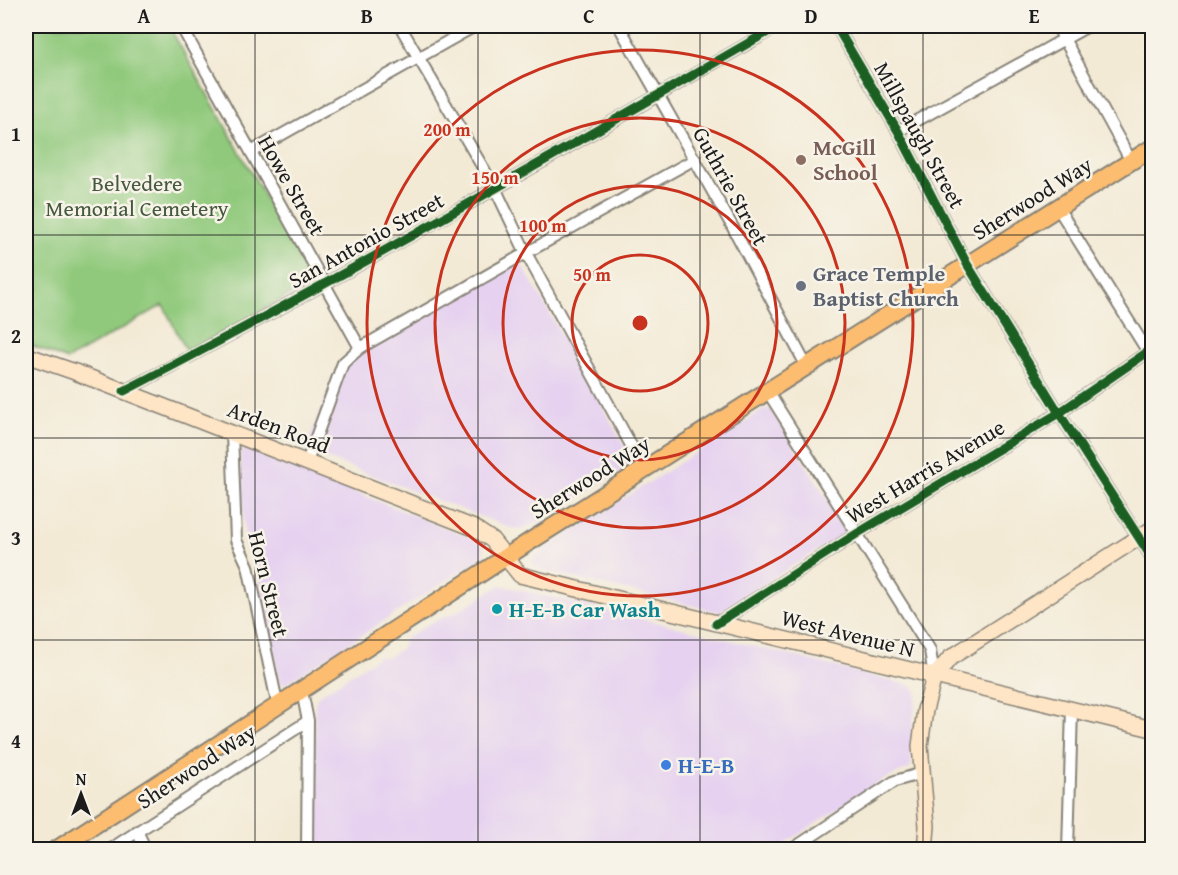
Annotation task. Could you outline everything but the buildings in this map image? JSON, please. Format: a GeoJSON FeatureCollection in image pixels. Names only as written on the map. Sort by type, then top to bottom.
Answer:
{"type":"FeatureCollection","features":[{"type":"Feature","properties":{"kind":"main road","name":"Sherwood Way"},"geometry":{"type":"LineString","coordinates":[[56,849],[644,469],[1152,148]]}},
{"type":"Feature","properties":{"kind":"main road","name":"Arden Road"},"geometry":{"type":"LineString","coordinates":[[26,355],[474,528],[492,540],[505,558]]}},
{"type":"Feature","properties":{"kind":"main road"},"geometry":{"type":"LineString","coordinates":[[925,849],[927,826],[920,746],[925,710],[934,677],[951,658],[1146,533]]}},
{"type":"Feature","properties":{"kind":"main road","name":"West Avenue N"},"geometry":{"type":"LineString","coordinates":[[505,558],[520,575],[1152,729]]}},
{"type":"Feature","properties":{"kind":"street","name":"Howe Street"},"geometry":{"type":"LineString","coordinates":[[181,26],[360,348]]}},
{"type":"Feature","properties":{"kind":"street"},"geometry":{"type":"LineString","coordinates":[[400,26],[496,190],[526,252],[644,469]]}},
{"type":"Feature","properties":{"kind":"street"},"geometry":{"type":"LineString","coordinates":[[251,152],[475,26]]}},
{"type":"Feature","properties":{"kind":"street","name":"Guthrie Street"},"geometry":{"type":"LineString","coordinates":[[619,26],[695,159],[807,367]]}},
{"type":"Feature","properties":{"kind":"street","name":"San Antonio Street"},"geometry":{"type":"LineString","coordinates":[[124,391],[326,285],[496,190],[778,26]]}},
{"type":"Feature","properties":{"kind":"street","name":"Millspaugh Street"},"geometry":{"type":"LineString","coordinates":[[836,26],[898,131],[967,264],[1059,413],[1146,533],[1152,558]]}},
{"type":"Feature","properties":{"kind":"street"},"geometry":{"type":"LineString","coordinates":[[1057,26],[1131,161]]}},
{"type":"Feature","properties":{"kind":"street"},"geometry":{"type":"LineString","coordinates":[[898,131],[1088,26]]}},
{"type":"Feature","properties":{"kind":"street"},"geometry":{"type":"LineString","coordinates":[[307,462],[343,363],[360,348],[526,252],[695,159]]}},
{"type":"Feature","properties":{"kind":"street"},"geometry":{"type":"LineString","coordinates":[[1058,208],[1150,351]]}},
{"type":"Feature","properties":{"kind":"street","name":"West Harris Avenue"},"geometry":{"type":"LineString","coordinates":[[716,624],[858,533],[1059,413],[1150,351]]}},
{"type":"Feature","properties":{"kind":"street"},"geometry":{"type":"LineString","coordinates":[[768,392],[930,650],[934,677]]}},
{"type":"Feature","properties":{"kind":"street","name":"Horn Street"},"geometry":{"type":"LineString","coordinates":[[232,433],[236,540],[248,566],[278,706]]}},
{"type":"Feature","properties":{"kind":"street"},"geometry":{"type":"LineString","coordinates":[[302,691],[308,721],[307,849]]}},
{"type":"Feature","properties":{"kind":"street"},"geometry":{"type":"LineString","coordinates":[[1068,849],[1072,708]]}},
{"type":"Feature","properties":{"kind":"street","name":"Sherwood Way"},"geometry":{"type":"LineString","coordinates":[[109,849],[308,721]]}},
{"type":"Feature","properties":{"kind":"street"},"geometry":{"type":"LineString","coordinates":[[791,849],[895,781],[923,774]]}},
{"type":"Feature","properties":{"kind":"street"},"geometry":{"type":"LineString","coordinates":[[137,831],[146,849]]}},
{"type":"Feature","properties":{"kind":"shaded area"},"geometry":{"type":"Polygon","coordinates":[[[520,261],[630,456],[629,465],[538,523],[520,529],[511,528],[305,450],[340,362],[520,261]]]}},
{"type":"Feature","properties":{"kind":"shaded area"},"geometry":{"type":"Polygon","coordinates":[[[766,408],[771,410],[846,528],[844,534],[719,612],[550,572],[534,566],[532,559],[543,550],[766,408]]]}},
{"type":"Feature","properties":{"kind":"shaded area"},"geometry":{"type":"Polygon","coordinates":[[[245,449],[476,540],[483,546],[484,554],[477,561],[284,685],[280,681],[258,576],[245,543],[240,454],[245,449]]]}},
{"type":"Feature","properties":{"kind":"shaded area"},"geometry":{"type":"Polygon","coordinates":[[[500,585],[912,686],[917,693],[912,728],[911,766],[882,780],[777,849],[314,849],[315,703],[318,696],[378,657],[387,658],[402,648],[404,640],[428,624],[455,613],[500,585]]]}},
{"type":"Feature","properties":{"kind":"green space","name":"Belvedere Memorial Cemetery"},"geometry":{"type":"Polygon","coordinates":[[[26,26],[169,26],[313,282],[187,352],[163,305],[67,360],[26,343],[26,26]]]}},
{"type":"Feature","properties":{"kind":"cycle path"},"geometry":{"type":"LineString","coordinates":[[124,391],[372,258],[778,26]]}},
{"type":"Feature","properties":{"kind":"cycle path"},"geometry":{"type":"LineString","coordinates":[[836,26],[898,131],[967,264],[1152,558]]}},
{"type":"Feature","properties":{"kind":"cycle path"},"geometry":{"type":"LineString","coordinates":[[716,624],[858,533],[1059,413],[1152,349]]}},
{"type":"Feature","properties":{"kind":"place","name":"McGill School"},"geometry":{"type":"Point","coordinates":[801,160]}},
{"type":"Feature","properties":{"kind":"place","name":"Grace Temple Baptist Church"},"geometry":{"type":"Point","coordinates":[801,286]}},
{"type":"Feature","properties":{"kind":"place","name":"H-E-B Car Wash"},"geometry":{"type":"Point","coordinates":[497,609]}},
{"type":"Feature","properties":{"kind":"place","name":"H-E-B"},"geometry":{"type":"Point","coordinates":[666,765]}}]}
